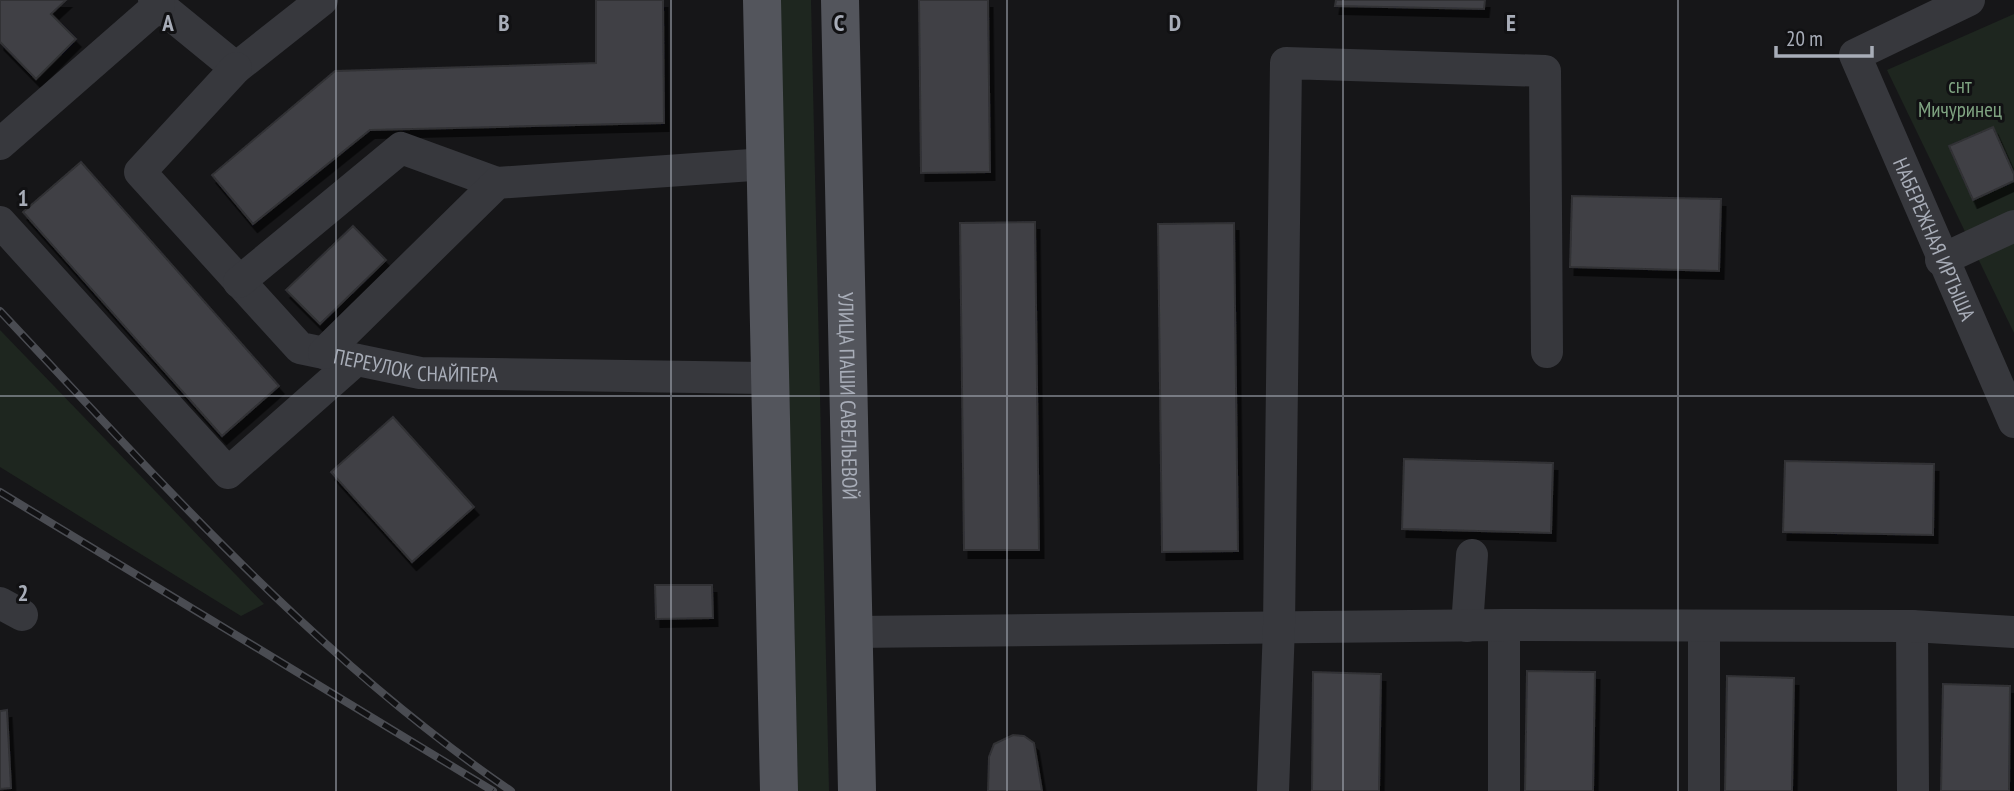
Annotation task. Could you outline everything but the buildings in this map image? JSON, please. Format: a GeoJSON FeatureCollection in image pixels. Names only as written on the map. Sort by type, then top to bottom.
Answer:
{"type":"FeatureCollection","features":[{"type":"Feature","properties":{"kind":"main road"},"geometry":{"type":"LineString","coordinates":[[762,0],[779,791]]}},
{"type":"Feature","properties":{"kind":"main road","name":"УЛИЦА ПАШИ САВЕЛЬЕВОЙ"},"geometry":{"type":"LineString","coordinates":[[840,0],[853,632],[860,784]]}},
{"type":"Feature","properties":{"kind":"street"},"geometry":{"type":"LineString","coordinates":[[0,144],[157,2],[236,68],[322,0]]}},
{"type":"Feature","properties":{"kind":"street","name":"НАБЕРЕЖНАЯ ИРТЫША"},"geometry":{"type":"LineString","coordinates":[[1969,0],[1856,55],[1941,260],[2014,422]]}},
{"type":"Feature","properties":{"kind":"street"},"geometry":{"type":"LineString","coordinates":[[1273,791],[1279,626],[1286,63],[1545,71],[1547,352]]}},
{"type":"Feature","properties":{"kind":"street","name":"ПЕРЕУЛОК СНАЙПЕРА"},"geometry":{"type":"LineString","coordinates":[[236,68],[140,172],[300,348],[420,373],[770,378]]}},
{"type":"Feature","properties":{"kind":"street"},"geometry":{"type":"LineString","coordinates":[[239,282],[401,148],[497,183],[766,164]]}},
{"type":"Feature","properties":{"kind":"street"},"geometry":{"type":"LineString","coordinates":[[324,354],[497,183]]}},
{"type":"Feature","properties":{"kind":"street"},"geometry":{"type":"LineString","coordinates":[[0,222],[228,473],[356,360]]}},
{"type":"Feature","properties":{"kind":"street"},"geometry":{"type":"LineString","coordinates":[[1941,260],[2014,226]]}},
{"type":"Feature","properties":{"kind":"street"},"geometry":{"type":"LineString","coordinates":[[1467,626],[1472,555]]}},
{"type":"Feature","properties":{"kind":"street"},"geometry":{"type":"LineString","coordinates":[[853,632],[1504,625],[1912,626],[2014,632]]}},
{"type":"Feature","properties":{"kind":"street"},"geometry":{"type":"LineString","coordinates":[[1504,625],[1504,791]]}},
{"type":"Feature","properties":{"kind":"street"},"geometry":{"type":"LineString","coordinates":[[1704,626],[1704,791]]}},
{"type":"Feature","properties":{"kind":"street"},"geometry":{"type":"LineString","coordinates":[[1912,626],[1913,791]]}},
{"type":"Feature","properties":{"kind":"green space"},"geometry":{"type":"Polygon","coordinates":[[[780,0],[811,0],[829,791],[798,791],[780,0]]]}},
{"type":"Feature","properties":{"kind":"green space","name":"снт Мичуринец"},"geometry":{"type":"Polygon","coordinates":[[[2014,14],[2014,333],[1887,70],[2014,14]]]}},
{"type":"Feature","properties":{"kind":"green space"},"geometry":{"type":"Polygon","coordinates":[[[0,330],[264,604],[241,616],[0,467],[0,330]]]}},
{"type":"Feature","properties":{"kind":"railway"},"geometry":{"type":"LineString","coordinates":[[0,311],[181,503],[306,626],[440,739],[511,791]]}},
{"type":"Feature","properties":{"kind":"railway"},"geometry":{"type":"LineString","coordinates":[[0,492],[493,791]]}}]}
